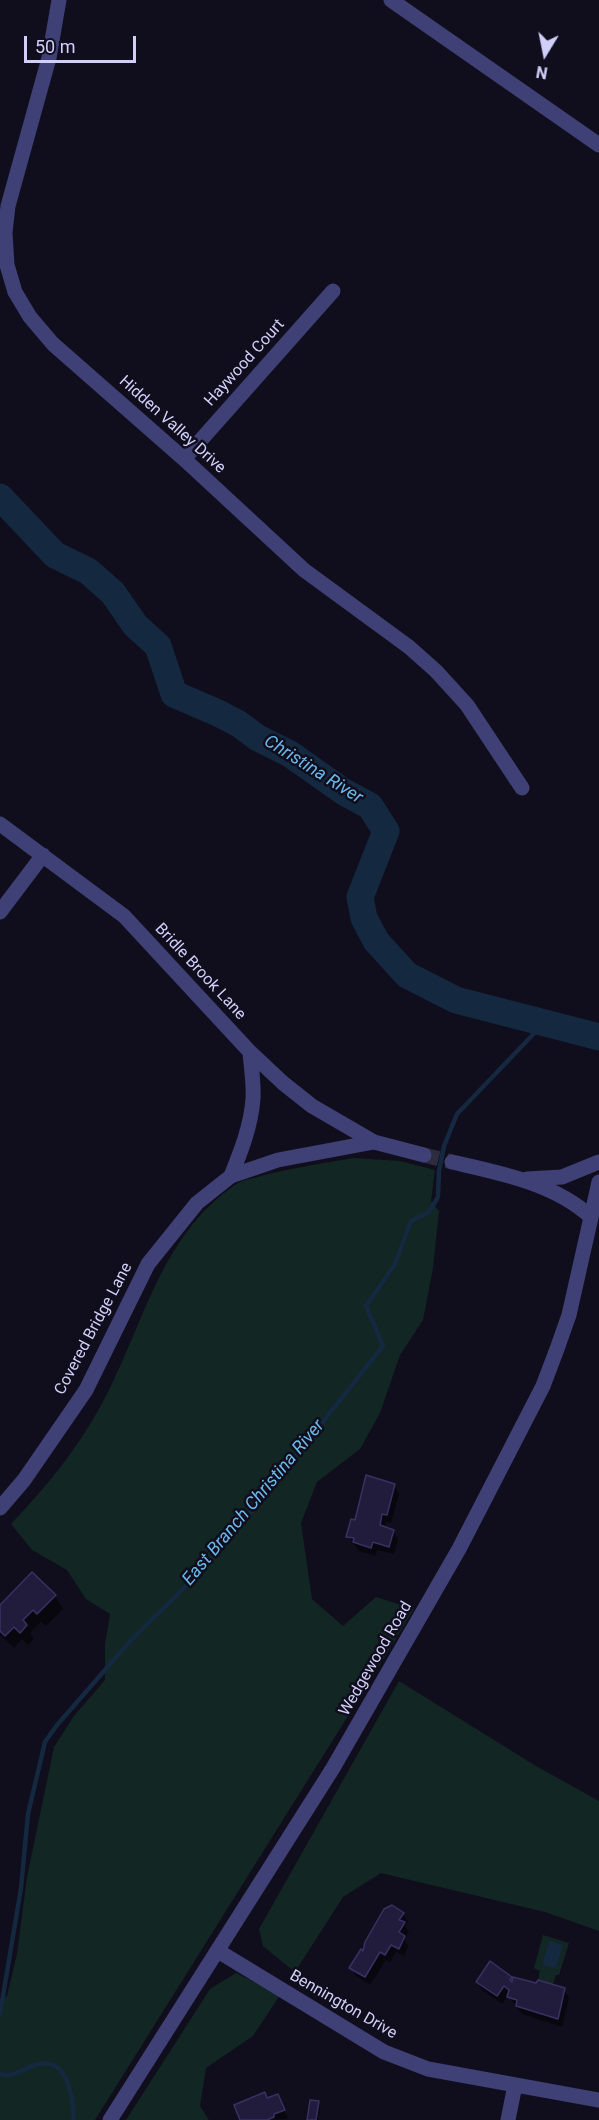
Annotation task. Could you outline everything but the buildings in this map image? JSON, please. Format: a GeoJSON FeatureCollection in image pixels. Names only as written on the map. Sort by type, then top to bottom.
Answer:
{"type":"FeatureCollection","features":[{"type":"Feature","properties":{"kind":"street","name":"Hidden Valley Drive"},"geometry":{"type":"LineString","coordinates":[[59,0],[49,58],[8,206],[4,233],[7,266],[15,292],[30,317],[53,344],[184,459],[304,570],[409,647],[436,671],[467,705],[522,788]]}},
{"type":"Feature","properties":{"kind":"street"},"geometry":{"type":"LineString","coordinates":[[391,0],[599,145]]}},
{"type":"Feature","properties":{"kind":"street","name":"Haywood Court"},"geometry":{"type":"LineString","coordinates":[[184,459],[333,291]]}},
{"type":"Feature","properties":{"kind":"street","name":"Bridle Brook Lane"},"geometry":{"type":"LineString","coordinates":[[0,824],[124,916],[250,1052],[283,1083],[312,1106],[374,1142]]}},
{"type":"Feature","properties":{"kind":"street"},"geometry":{"type":"LineString","coordinates":[[0,912],[43,855]]}},
{"type":"Feature","properties":{"kind":"street"},"geometry":{"type":"LineString","coordinates":[[231,1176],[246,1138],[250,1119],[253,1097],[250,1052]]}},
{"type":"Feature","properties":{"kind":"street","name":"Covered Bridge Lane"},"geometry":{"type":"LineString","coordinates":[[0,1508],[24,1480],[86,1390],[148,1264],[197,1203],[231,1176],[278,1160],[374,1142],[424,1155]]}},
{"type":"Feature","properties":{"kind":"street"},"geometry":{"type":"LineString","coordinates":[[452,1162],[522,1179],[579,1205],[591,1217]]}},
{"type":"Feature","properties":{"kind":"street"},"geometry":{"type":"LineString","coordinates":[[522,1179],[562,1177],[599,1162]]}},
{"type":"Feature","properties":{"kind":"street","name":"Wedgewood Road"},"geometry":{"type":"LineString","coordinates":[[110,2120],[333,1768],[444,1578],[543,1386],[569,1315],[599,1182]]}},
{"type":"Feature","properties":{"kind":"street","name":"Bennington Drive"},"geometry":{"type":"LineString","coordinates":[[218,1951],[384,2052],[428,2069],[599,2100]]}},
{"type":"Feature","properties":{"kind":"street"},"geometry":{"type":"LineString","coordinates":[[508,2120],[515,2085]]}},
{"type":"Feature","properties":{"kind":"green space"},"geometry":{"type":"Polygon","coordinates":[[[354,1158],[400,1161],[435,1170],[431,1201],[439,1211],[433,1268],[423,1320],[400,1355],[380,1413],[360,1449],[317,1482],[301,1523],[312,1599],[343,1626],[376,1597],[414,1609],[95,2120],[0,2120],[0,2000],[7,1996],[17,1954],[27,1877],[54,1747],[74,1716],[105,1680],[105,1644],[110,1614],[86,1599],[67,1570],[32,1550],[11,1524],[59,1469],[90,1425],[114,1379],[170,1257],[189,1229],[211,1204],[244,1180],[354,1158]]]}},
{"type":"Feature","properties":{"kind":"green space"},"geometry":{"type":"Polygon","coordinates":[[[399,1681],[536,1766],[599,1801],[599,1931],[545,1912],[381,1873],[343,1897],[295,1972],[263,1946],[259,1929],[399,1681]]]}},
{"type":"Feature","properties":{"kind":"green space"},"geometry":{"type":"Polygon","coordinates":[[[543,1935],[569,1943],[559,1975],[556,1975],[553,1984],[538,1980],[540,1971],[534,1968],[543,1935]]]}},
{"type":"Feature","properties":{"kind":"green space"},"geometry":{"type":"Polygon","coordinates":[[[236,1973],[280,1995],[253,2036],[206,2068],[200,2106],[209,2120],[126,2120],[210,1989],[236,1973]]]}},
{"type":"Feature","properties":{"kind":"water"},"geometry":{"type":"Polygon","coordinates":[[[549,1941],[563,1945],[556,1968],[542,1965],[549,1941]]]}},
{"type":"Feature","properties":{"kind":"waterway","name":"Christina River"},"geometry":{"type":"LineString","coordinates":[[0,497],[55,555],[88,571],[113,593],[135,625],[158,646],[174,694],[239,724],[258,738],[290,754],[344,792],[370,806],[386,831],[360,897],[364,918],[376,941],[407,975],[456,1000],[599,1037]]}},
{"type":"Feature","properties":{"kind":"waterway","name":"East Branch Christina River"},"geometry":{"type":"LineString","coordinates":[[0,2014],[21,1888],[28,1814],[45,1742],[57,1725],[132,1639],[199,1573],[251,1512],[383,1346],[366,1306],[395,1264],[411,1221],[429,1212],[438,1197],[439,1171],[444,1146],[457,1114],[545,1022]]}},
{"type":"Feature","properties":{"kind":"waterway","name":"East Branch Christina River"},"geometry":{"type":"LineString","coordinates":[[0,2074],[14,2074],[46,2063],[55,2066],[62,2072],[70,2090],[74,2120]]}},
{"type":"Feature","properties":{"kind":"tunnel"},"geometry":{"type":"LineString","coordinates":[[424,1155],[452,1162]]}}]}
